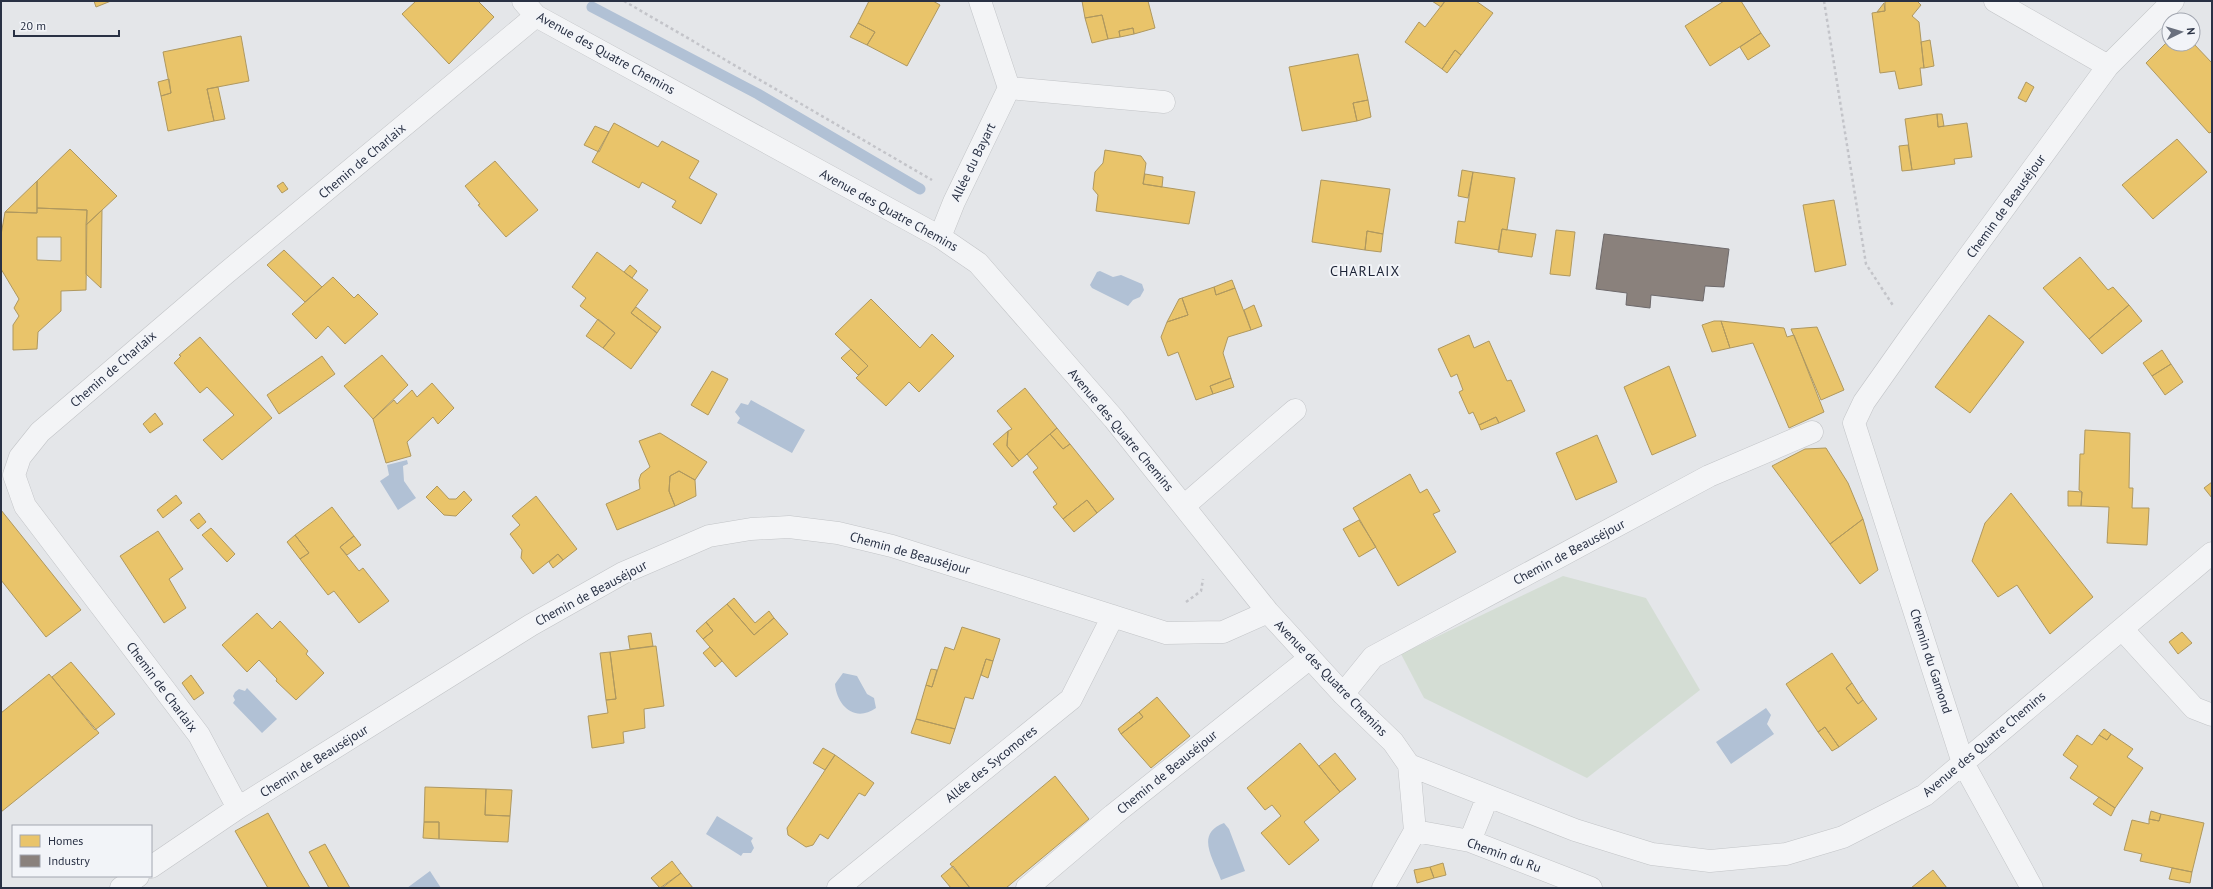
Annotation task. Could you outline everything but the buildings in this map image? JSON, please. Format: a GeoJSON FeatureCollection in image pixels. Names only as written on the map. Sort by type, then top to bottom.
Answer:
{"type":"FeatureCollection","features":[{"type":"Feature","properties":{"kind":"street"},"geometry":{"type":"LineString","coordinates":[[980,1],[1009,88],[1164,102]]}},
{"type":"Feature","properties":{"kind":"street"},"geometry":{"type":"LineString","coordinates":[[1995,1],[2108,66]]}},
{"type":"Feature","properties":{"kind":"street","name":"Chemin de Beauséjour"},"geometry":{"type":"LineString","coordinates":[[1854,423],[1864,402],[1912,334],[2108,66],[2173,1]]}},
{"type":"Feature","properties":{"kind":"street","name":"Avenue des Quatre Chemins"},"geometry":{"type":"LineString","coordinates":[[529,9],[940,237],[978,262],[1114,419],[1268,612],[1343,694],[1393,742],[1409,765],[1575,830],[1652,854],[1710,861],[1786,854],[1843,837],[1925,795],[2212,553]]}},
{"type":"Feature","properties":{"kind":"street","name":"Chemin de Charlaix"},"geometry":{"type":"LineString","coordinates":[[238,808],[199,735],[25,506],[14,475],[20,457],[40,432],[225,274],[529,9]]}},
{"type":"Feature","properties":{"kind":"street","name":"Allée du Bayart"},"geometry":{"type":"LineString","coordinates":[[940,237],[954,202],[1009,88]]}},
{"type":"Feature","properties":{"kind":"street"},"geometry":{"type":"LineString","coordinates":[[1184,506],[1295,410]]}},
{"type":"Feature","properties":{"kind":"street","name":"Chemin du Gamond"},"geometry":{"type":"LineString","coordinates":[[1854,423],[1963,763],[2032,888]]}},
{"type":"Feature","properties":{"kind":"street","name":"Chemin de Beauséjour"},"geometry":{"type":"LineString","coordinates":[[1343,694],[1373,657],[1709,476],[1812,432]]}},
{"type":"Feature","properties":{"kind":"street","name":"Chemin de Beauséjour"},"geometry":{"type":"LineString","coordinates":[[152,866],[238,808],[531,625],[623,573],[709,536],[751,529],[789,527],[838,533],[899,549],[1166,633],[1223,632],[1268,612]]}},
{"type":"Feature","properties":{"kind":"street","name":"Allée des Sycomores"},"geometry":{"type":"LineString","coordinates":[[838,888],[1071,699],[1113,616]]}},
{"type":"Feature","properties":{"kind":"street"},"geometry":{"type":"LineString","coordinates":[[2122,630],[2194,708],[2212,715]]}},
{"type":"Feature","properties":{"kind":"street","name":"Chemin de Beauséjour"},"geometry":{"type":"LineString","coordinates":[[1027,888],[1113,815],[1310,658]]}},
{"type":"Feature","properties":{"kind":"street"},"geometry":{"type":"LineString","coordinates":[[1382,888],[1415,831],[1409,765]]}},
{"type":"Feature","properties":{"kind":"street"},"geometry":{"type":"LineString","coordinates":[[1470,841],[1488,796]]}},
{"type":"Feature","properties":{"kind":"street","name":"Chemin du Ru"},"geometry":{"type":"LineString","coordinates":[[1415,831],[1470,841],[1591,888]]}},
{"type":"Feature","properties":{"kind":"street"},"geometry":{"type":"LineString","coordinates":[[121,888],[137,877]]}},
{"type":"Feature","properties":{"kind":"path"},"geometry":{"type":"LineString","coordinates":[[624,1],[932,180],[954,202]]}},
{"type":"Feature","properties":{"kind":"path"},"geometry":{"type":"LineString","coordinates":[[1824,1],[1866,264],[1912,334]]}},
{"type":"Feature","properties":{"kind":"path"},"geometry":{"type":"LineString","coordinates":[[1182,604],[1191,600],[1201,591],[1207,560],[1218,549]]}},
{"type":"Feature","properties":{"kind":"shaded area"},"geometry":{"type":"Polygon","coordinates":[[[1563,576],[1646,598],[1700,690],[1587,778],[1424,698],[1401,654],[1563,576]]]}},
{"type":"Feature","properties":{"kind":"water"},"geometry":{"type":"Polygon","coordinates":[[[1100,271],[1113,277],[1121,275],[1142,284],[1144,290],[1140,297],[1133,300],[1128,306],[1092,288],[1090,285],[1097,272],[1100,271]]]}},
{"type":"Feature","properties":{"kind":"water"},"geometry":{"type":"Polygon","coordinates":[[[751,400],[805,430],[792,453],[737,423],[740,418],[735,412],[741,403],[748,405],[751,400]]]}},
{"type":"Feature","properties":{"kind":"water"},"geometry":{"type":"Polygon","coordinates":[[[407,460],[408,464],[403,466],[404,481],[416,498],[398,510],[380,481],[389,475],[387,465],[407,460]]]}},
{"type":"Feature","properties":{"kind":"water"},"geometry":{"type":"Polygon","coordinates":[[[843,673],[857,676],[867,694],[874,698],[876,708],[861,714],[848,710],[843,705],[836,692],[835,684],[843,673]]]}},
{"type":"Feature","properties":{"kind":"water"},"geometry":{"type":"Polygon","coordinates":[[[247,688],[277,719],[262,733],[233,703],[235,700],[233,696],[235,692],[239,689],[245,691],[247,688]]]}},
{"type":"Feature","properties":{"kind":"water"},"geometry":{"type":"Polygon","coordinates":[[[1766,708],[1771,715],[1767,724],[1774,734],[1731,764],[1716,742],[1766,708]]]}},
{"type":"Feature","properties":{"kind":"water"},"geometry":{"type":"Polygon","coordinates":[[[717,816],[753,838],[751,841],[754,848],[751,853],[743,853],[741,856],[706,834],[717,816]]]}},
{"type":"Feature","properties":{"kind":"water"},"geometry":{"type":"Polygon","coordinates":[[[1224,823],[1229,829],[1245,871],[1221,880],[1211,855],[1208,840],[1210,833],[1224,823]]]}},
{"type":"Feature","properties":{"kind":"water"},"geometry":{"type":"Polygon","coordinates":[[[430,871],[441,888],[407,888],[430,871]]]}},
{"type":"Feature","properties":{"kind":"waterway"},"geometry":{"type":"LineString","coordinates":[[592,7],[758,94],[920,189]]}},
{"type":"Feature","properties":{"kind":"district","name":"CHARLAIX"},"geometry":{"type":"Point","coordinates":[1365,271]}}]}
